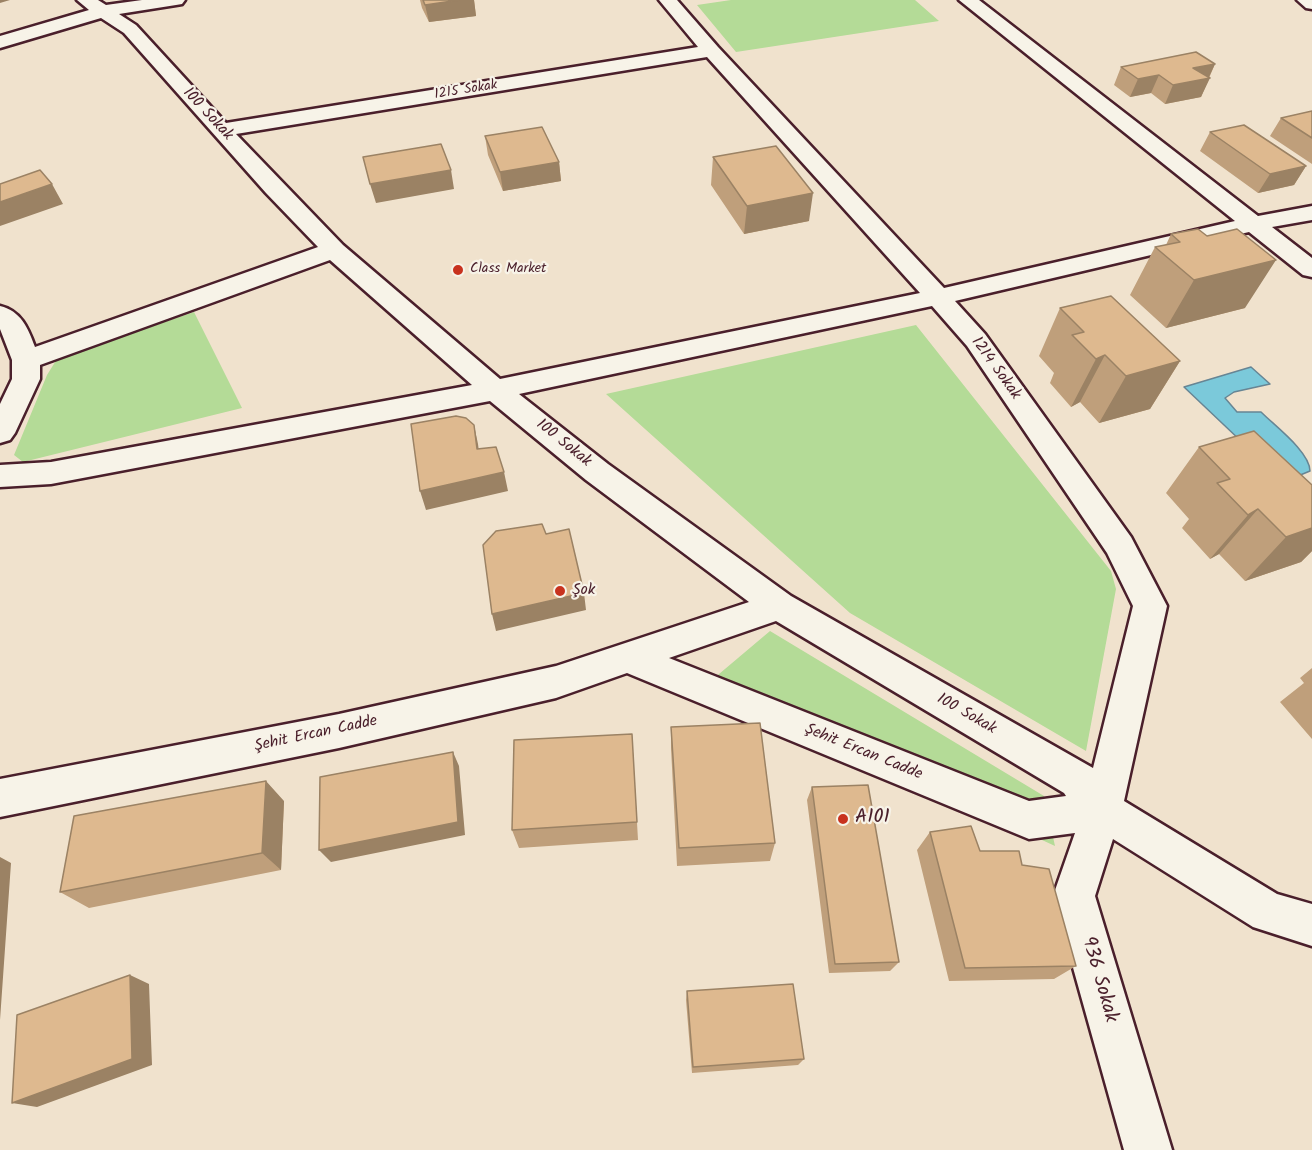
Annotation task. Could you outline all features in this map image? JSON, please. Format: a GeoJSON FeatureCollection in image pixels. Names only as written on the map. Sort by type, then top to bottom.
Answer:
{"type":"FeatureCollection","features":[{"type":"Feature","properties":{"kind":"street"},"geometry":{"type":"LineString","coordinates":[[0,42],[95,5],[176,0]]}},
{"type":"Feature","properties":{"kind":"street","name":"1214 Sokak"},"geometry":{"type":"LineString","coordinates":[[668,0],[711,51],[976,340],[1120,546],[1150,606],[1102,810]]}},
{"type":"Feature","properties":{"kind":"street"},"geometry":{"type":"LineString","coordinates":[[1306,0],[1312,4]]}},
{"type":"Feature","properties":{"kind":"street"},"geometry":{"type":"LineString","coordinates":[[979,2],[1312,270]]}},
{"type":"Feature","properties":{"kind":"street","name":"100 Sokak"},"geometry":{"type":"LineString","coordinates":[[95,5],[130,29],[273,188],[334,250],[495,390],[597,472],[779,606],[1078,780],[1102,810],[1268,912],[1312,925]]}},
{"type":"Feature","properties":{"kind":"street","name":"1215 Sokak"},"geometry":{"type":"LineString","coordinates":[[222,130],[711,51]]}},
{"type":"Feature","properties":{"kind":"street"},"geometry":{"type":"LineString","coordinates":[[0,476],[51,474],[495,390],[938,297],[1253,224],[1312,213]]}},
{"type":"Feature","properties":{"kind":"street"},"geometry":{"type":"LineString","coordinates":[[26,360],[334,250]]}},
{"type":"Feature","properties":{"kind":"street"},"geometry":{"type":"LineString","coordinates":[[0,314],[15,328],[26,360],[26,379],[0,433]]}},
{"type":"Feature","properties":{"kind":"street","name":"Şehit Ercan Cadde"},"geometry":{"type":"LineString","coordinates":[[0,798],[339,731],[556,682],[779,606]]}},
{"type":"Feature","properties":{"kind":"street","name":"Şehit Ercan Cadde"},"geometry":{"type":"LineString","coordinates":[[629,658],[1029,820],[1102,810]]}},
{"type":"Feature","properties":{"kind":"street","name":"936 Sokak"},"geometry":{"type":"LineString","coordinates":[[1102,810],[1074,896],[1148,1150]]}},
{"type":"Feature","properties":{"kind":"green space"},"geometry":{"type":"Polygon","coordinates":[[[731,0],[915,0],[939,21],[736,52],[697,5],[731,0]]]}},
{"type":"Feature","properties":{"kind":"green space"},"geometry":{"type":"Polygon","coordinates":[[[194,312],[242,408],[23,462],[14,455],[47,375],[57,359],[194,312]]]}},
{"type":"Feature","properties":{"kind":"green space"},"geometry":{"type":"Polygon","coordinates":[[[916,325],[1111,571],[1116,589],[1086,751],[850,613],[606,394],[916,325]]]}},
{"type":"Feature","properties":{"kind":"green space"},"geometry":{"type":"Polygon","coordinates":[[[770,631],[1044,796],[1055,846],[706,685],[770,631]]]}},
{"type":"Feature","properties":{"kind":"water"},"geometry":{"type":"Polygon","coordinates":[[[1251,367],[1270,384],[1234,392],[1225,398],[1237,412],[1261,412],[1298,448],[1310,471],[1293,478],[1263,462],[1184,387],[1251,367]]]}},
{"type":"Feature","properties":{"kind":"building"},"geometry":{"type":"Polygon","coordinates":[[[423,0],[459,0],[425,5],[423,0]]]}},
{"type":"Feature","properties":{"kind":"building"},"geometry":{"type":"Polygon","coordinates":[[[1196,52],[1215,64],[1193,68],[1210,78],[1173,85],[1159,75],[1138,79],[1121,67],[1196,52]]]}},
{"type":"Feature","properties":{"kind":"building"},"geometry":{"type":"Polygon","coordinates":[[[1312,111],[1312,138],[1281,118],[1312,111]]]}},
{"type":"Feature","properties":{"kind":"building"},"geometry":{"type":"Polygon","coordinates":[[[1244,125],[1306,166],[1270,174],[1210,132],[1244,125]]]}},
{"type":"Feature","properties":{"kind":"building"},"geometry":{"type":"Polygon","coordinates":[[[542,127],[559,162],[500,172],[485,136],[542,127]]]}},
{"type":"Feature","properties":{"kind":"building"},"geometry":{"type":"Polygon","coordinates":[[[441,144],[451,170],[370,184],[363,157],[441,144]]]}},
{"type":"Feature","properties":{"kind":"building"},"geometry":{"type":"Polygon","coordinates":[[[776,146],[813,193],[747,206],[713,157],[776,146]]]}},
{"type":"Feature","properties":{"kind":"building"},"geometry":{"type":"Polygon","coordinates":[[[40,170],[52,184],[0,202],[0,184],[40,170]]]}},
{"type":"Feature","properties":{"kind":"building"},"geometry":{"type":"Polygon","coordinates":[[[1198,229],[1207,236],[1237,229],[1276,260],[1194,280],[1155,247],[1180,242],[1171,234],[1198,229]]]}},
{"type":"Feature","properties":{"kind":"building"},"geometry":{"type":"Polygon","coordinates":[[[1111,296],[1180,361],[1126,376],[1105,355],[1096,359],[1072,335],[1084,332],[1060,308],[1111,296]]]}},
{"type":"Feature","properties":{"kind":"building"},"geometry":{"type":"Polygon","coordinates":[[[456,416],[466,418],[474,425],[477,449],[496,447],[504,472],[420,491],[411,424],[456,416]]]}},
{"type":"Feature","properties":{"kind":"building"},"geometry":{"type":"Polygon","coordinates":[[[1254,431],[1312,485],[1312,528],[1286,537],[1258,509],[1248,515],[1217,483],[1230,479],[1199,447],[1254,431]]]}},
{"type":"Feature","properties":{"kind":"building"},"geometry":{"type":"Polygon","coordinates":[[[542,524],[546,534],[569,529],[584,593],[492,614],[483,545],[496,531],[542,524]]]}},
{"type":"Feature","properties":{"kind":"building"},"geometry":{"type":"Polygon","coordinates":[[[760,723],[775,843],[679,848],[671,727],[760,723]]]}},
{"type":"Feature","properties":{"kind":"building"},"geometry":{"type":"Polygon","coordinates":[[[632,734],[637,822],[512,830],[514,740],[632,734]]]}},
{"type":"Feature","properties":{"kind":"building"},"geometry":{"type":"Polygon","coordinates":[[[453,752],[458,822],[319,850],[320,777],[453,752]]]}},
{"type":"Feature","properties":{"kind":"building"},"geometry":{"type":"Polygon","coordinates":[[[266,781],[262,853],[60,892],[74,816],[266,781]]]}},
{"type":"Feature","properties":{"kind":"building"},"geometry":{"type":"Polygon","coordinates":[[[868,785],[899,962],[835,964],[812,787],[868,785]]]}},
{"type":"Feature","properties":{"kind":"building"},"geometry":{"type":"Polygon","coordinates":[[[971,826],[980,851],[1019,851],[1022,865],[1049,869],[1076,966],[965,968],[930,832],[971,826]]]}},
{"type":"Feature","properties":{"kind":"building"},"geometry":{"type":"Polygon","coordinates":[[[130,975],[132,1059],[12,1103],[17,1015],[130,975]]]}},
{"type":"Feature","properties":{"kind":"building"},"geometry":{"type":"Polygon","coordinates":[[[793,984],[804,1059],[693,1067],[687,991],[793,984]]]}},
{"type":"Feature","properties":{"kind":"place","name":"Class Market"},"geometry":{"type":"Point","coordinates":[458,270]}},
{"type":"Feature","properties":{"kind":"place","name":"Şok"},"geometry":{"type":"Point","coordinates":[560,591]}},
{"type":"Feature","properties":{"kind":"place","name":"A101"},"geometry":{"type":"Point","coordinates":[843,819]}}]}
